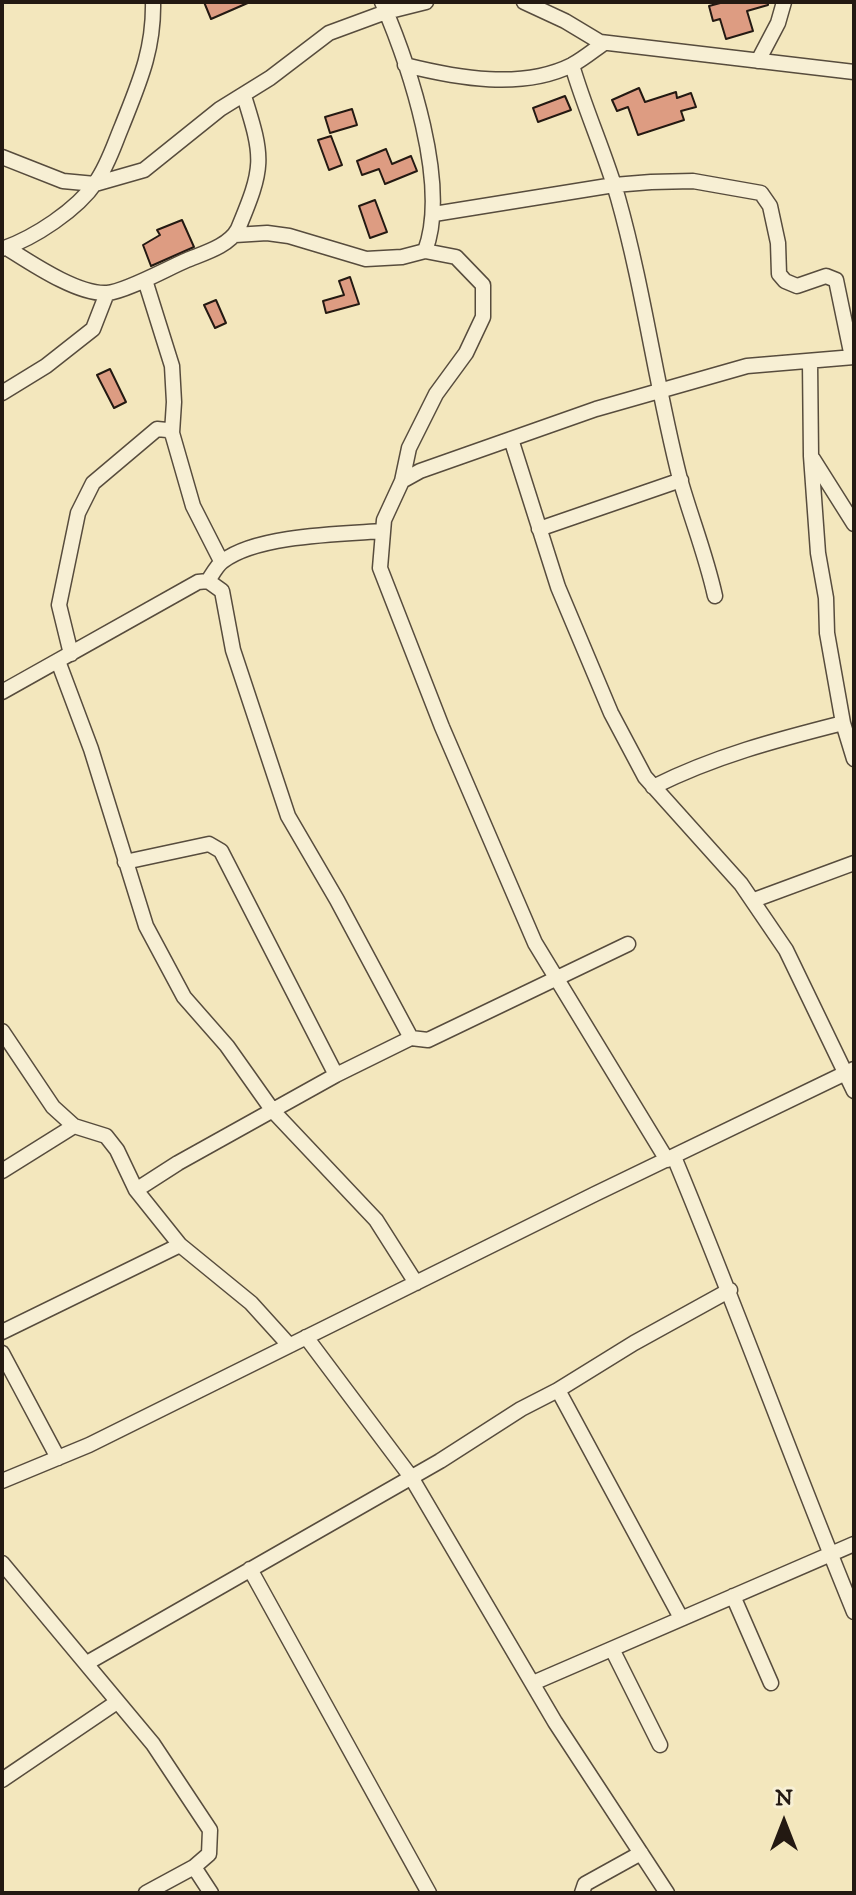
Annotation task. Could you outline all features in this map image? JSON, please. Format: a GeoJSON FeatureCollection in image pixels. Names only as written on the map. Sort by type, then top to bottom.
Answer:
{"type":"FeatureCollection","features":[{"type":"Feature","properties":{"kind":"street"},"geometry":{"type":"LineString","coordinates":[[4,248],[44,229],[95,184],[107,165],[148,60],[153,2]]}},
{"type":"Feature","properties":{"kind":"street"},"geometry":{"type":"LineString","coordinates":[[2,157],[63,181],[95,184],[144,170],[220,109],[244,96],[329,33],[384,7],[426,2]]}},
{"type":"Feature","properties":{"kind":"street"},"geometry":{"type":"LineString","coordinates":[[524,2],[604,43],[854,72]]}},
{"type":"Feature","properties":{"kind":"street"},"geometry":{"type":"LineString","coordinates":[[758,61],[778,23],[784,2]]}},
{"type":"Feature","properties":{"kind":"street"},"geometry":{"type":"LineString","coordinates":[[384,7],[413,89],[430,165],[434,214],[432,234],[425,251]]}},
{"type":"Feature","properties":{"kind":"street"},"geometry":{"type":"LineString","coordinates":[[405,65],[438,73],[495,79],[535,76],[572,65],[604,43]]}},
{"type":"Feature","properties":{"kind":"street"},"geometry":{"type":"LineString","coordinates":[[572,65],[630,241],[681,480],[705,551],[715,596]]}},
{"type":"Feature","properties":{"kind":"street"},"geometry":{"type":"LineString","coordinates":[[4,248],[53,276],[79,287],[107,293],[145,280],[223,244],[235,235],[256,185],[260,158],[244,96]]}},
{"type":"Feature","properties":{"kind":"street"},"geometry":{"type":"LineString","coordinates":[[402,481],[420,471],[596,409],[747,366],[853,357],[836,280],[826,276],[797,286],[785,281],[779,274],[778,243],[770,206],[761,193],[693,181],[614,185],[434,214]]}},
{"type":"Feature","properties":{"kind":"street"},"geometry":{"type":"LineString","coordinates":[[235,235],[267,233],[289,236],[366,259],[402,257],[425,251],[456,257],[483,285],[483,317],[466,353],[436,394],[409,448],[402,481],[384,520],[380,568],[511,891],[556,978],[671,1159],[730,1290],[854,1612]]}},
{"type":"Feature","properties":{"kind":"street"},"geometry":{"type":"LineString","coordinates":[[145,280],[172,366],[172,433],[193,506],[221,561]]}},
{"type":"Feature","properties":{"kind":"street"},"geometry":{"type":"LineString","coordinates":[[2,393],[46,366],[93,329],[107,293]]}},
{"type":"Feature","properties":{"kind":"street"},"geometry":{"type":"LineString","coordinates":[[810,362],[811,456],[827,633],[843,723],[854,759]]}},
{"type":"Feature","properties":{"kind":"street"},"geometry":{"type":"LineString","coordinates":[[172,433],[157,429],[93,483],[78,513],[59,605],[64,657],[146,926],[184,997],[227,1046],[273,1111],[376,1220],[416,1283]]}},
{"type":"Feature","properties":{"kind":"street"},"geometry":{"type":"LineString","coordinates":[[511,439],[558,587],[611,713],[653,787],[754,900],[786,950],[850,1071],[854,1091]]}},
{"type":"Feature","properties":{"kind":"street"},"geometry":{"type":"LineString","coordinates":[[811,456],[854,524]]}},
{"type":"Feature","properties":{"kind":"street"},"geometry":{"type":"LineString","coordinates":[[539,529],[681,480]]}},
{"type":"Feature","properties":{"kind":"street"},"geometry":{"type":"LineString","coordinates":[[208,581],[221,561],[253,547],[317,535],[383,531]]}},
{"type":"Feature","properties":{"kind":"street"},"geometry":{"type":"LineString","coordinates":[[2,692],[198,582],[208,581],[222,591],[233,650],[288,816],[411,1038]]}},
{"type":"Feature","properties":{"kind":"street"},"geometry":{"type":"LineString","coordinates":[[653,787],[694,766],[734,752],[843,723]]}},
{"type":"Feature","properties":{"kind":"street"},"geometry":{"type":"LineString","coordinates":[[125,862],[209,844],[221,851],[336,1075]]}},
{"type":"Feature","properties":{"kind":"street"},"geometry":{"type":"LineString","coordinates":[[754,900],[854,863]]}},
{"type":"Feature","properties":{"kind":"street"},"geometry":{"type":"LineString","coordinates":[[136,1190],[178,1163],[336,1075],[411,1038],[428,1040],[628,944]]}},
{"type":"Feature","properties":{"kind":"street"},"geometry":{"type":"LineString","coordinates":[[2,1031],[53,1107],[74,1126],[106,1136],[117,1150],[136,1190],[180,1245],[251,1303],[289,1345]]}},
{"type":"Feature","properties":{"kind":"street"},"geometry":{"type":"LineString","coordinates":[[2,1481],[58,1458],[850,1071]]}},
{"type":"Feature","properties":{"kind":"street"},"geometry":{"type":"LineString","coordinates":[[2,1171],[74,1126]]}},
{"type":"Feature","properties":{"kind":"street"},"geometry":{"type":"LineString","coordinates":[[2,1332],[180,1245]]}},
{"type":"Feature","properties":{"kind":"street"},"geometry":{"type":"LineString","coordinates":[[87,1663],[730,1290]]}},
{"type":"Feature","properties":{"kind":"street"},"geometry":{"type":"LineString","coordinates":[[306,1337],[411,1477],[533,1683],[667,1893]]}},
{"type":"Feature","properties":{"kind":"street"},"geometry":{"type":"LineString","coordinates":[[2,1353],[58,1458]]}},
{"type":"Feature","properties":{"kind":"street"},"geometry":{"type":"LineString","coordinates":[[558,1390],[681,1618]]}},
{"type":"Feature","properties":{"kind":"street"},"geometry":{"type":"LineString","coordinates":[[533,1683],[854,1544]]}},
{"type":"Feature","properties":{"kind":"street"},"geometry":{"type":"LineString","coordinates":[[2,1563],[153,1744],[210,1830],[209,1854],[194,1867],[146,1893]]}},
{"type":"Feature","properties":{"kind":"street"},"geometry":{"type":"LineString","coordinates":[[250,1569],[429,1893]]}},
{"type":"Feature","properties":{"kind":"street"},"geometry":{"type":"LineString","coordinates":[[733,1596],[771,1683]]}},
{"type":"Feature","properties":{"kind":"street"},"geometry":{"type":"LineString","coordinates":[[612,1649],[660,1745]]}},
{"type":"Feature","properties":{"kind":"street"},"geometry":{"type":"LineString","coordinates":[[2,1780],[117,1702]]}},
{"type":"Feature","properties":{"kind":"street"},"geometry":{"type":"LineString","coordinates":[[582,1893],[585,1884],[641,1853]]}},
{"type":"Feature","properties":{"kind":"street"},"geometry":{"type":"LineString","coordinates":[[194,1867],[211,1893]]}},
{"type":"Feature","properties":{"kind":"building"},"geometry":{"type":"Polygon","coordinates":[[[204,2],[250,2],[211,19],[204,2]]]}},
{"type":"Feature","properties":{"kind":"building"},"geometry":{"type":"Polygon","coordinates":[[[724,2],[768,2],[768,5],[747,11],[753,31],[726,39],[720,19],[713,21],[709,6],[724,2]]]}},
{"type":"Feature","properties":{"kind":"building"},"geometry":{"type":"Polygon","coordinates":[[[639,88],[645,102],[676,92],[677,98],[691,93],[696,107],[681,111],[684,120],[638,135],[628,107],[617,111],[612,100],[639,88]]]}},
{"type":"Feature","properties":{"kind":"building"},"geometry":{"type":"Polygon","coordinates":[[[565,96],[571,110],[538,122],[533,108],[565,96]]]}},
{"type":"Feature","properties":{"kind":"building"},"geometry":{"type":"Polygon","coordinates":[[[352,109],[357,125],[330,133],[325,117],[352,109]]]}},
{"type":"Feature","properties":{"kind":"building"},"geometry":{"type":"Polygon","coordinates":[[[331,136],[342,165],[329,170],[318,140],[331,136]]]}},
{"type":"Feature","properties":{"kind":"building"},"geometry":{"type":"Polygon","coordinates":[[[386,149],[392,164],[411,156],[417,171],[385,184],[379,169],[362,175],[357,161],[386,149]]]}},
{"type":"Feature","properties":{"kind":"building"},"geometry":{"type":"Polygon","coordinates":[[[375,200],[387,232],[370,238],[359,206],[375,200]]]}},
{"type":"Feature","properties":{"kind":"building"},"geometry":{"type":"Polygon","coordinates":[[[182,220],[194,247],[151,266],[143,245],[160,235],[157,230],[182,220]]]}},
{"type":"Feature","properties":{"kind":"building"},"geometry":{"type":"Polygon","coordinates":[[[350,277],[359,304],[326,313],[323,301],[344,295],[339,281],[350,277]]]}},
{"type":"Feature","properties":{"kind":"building"},"geometry":{"type":"Polygon","coordinates":[[[216,300],[226,323],[215,328],[204,305],[216,300]]]}},
{"type":"Feature","properties":{"kind":"building"},"geometry":{"type":"Polygon","coordinates":[[[110,369],[126,402],[114,408],[97,375],[110,369]]]}}]}
